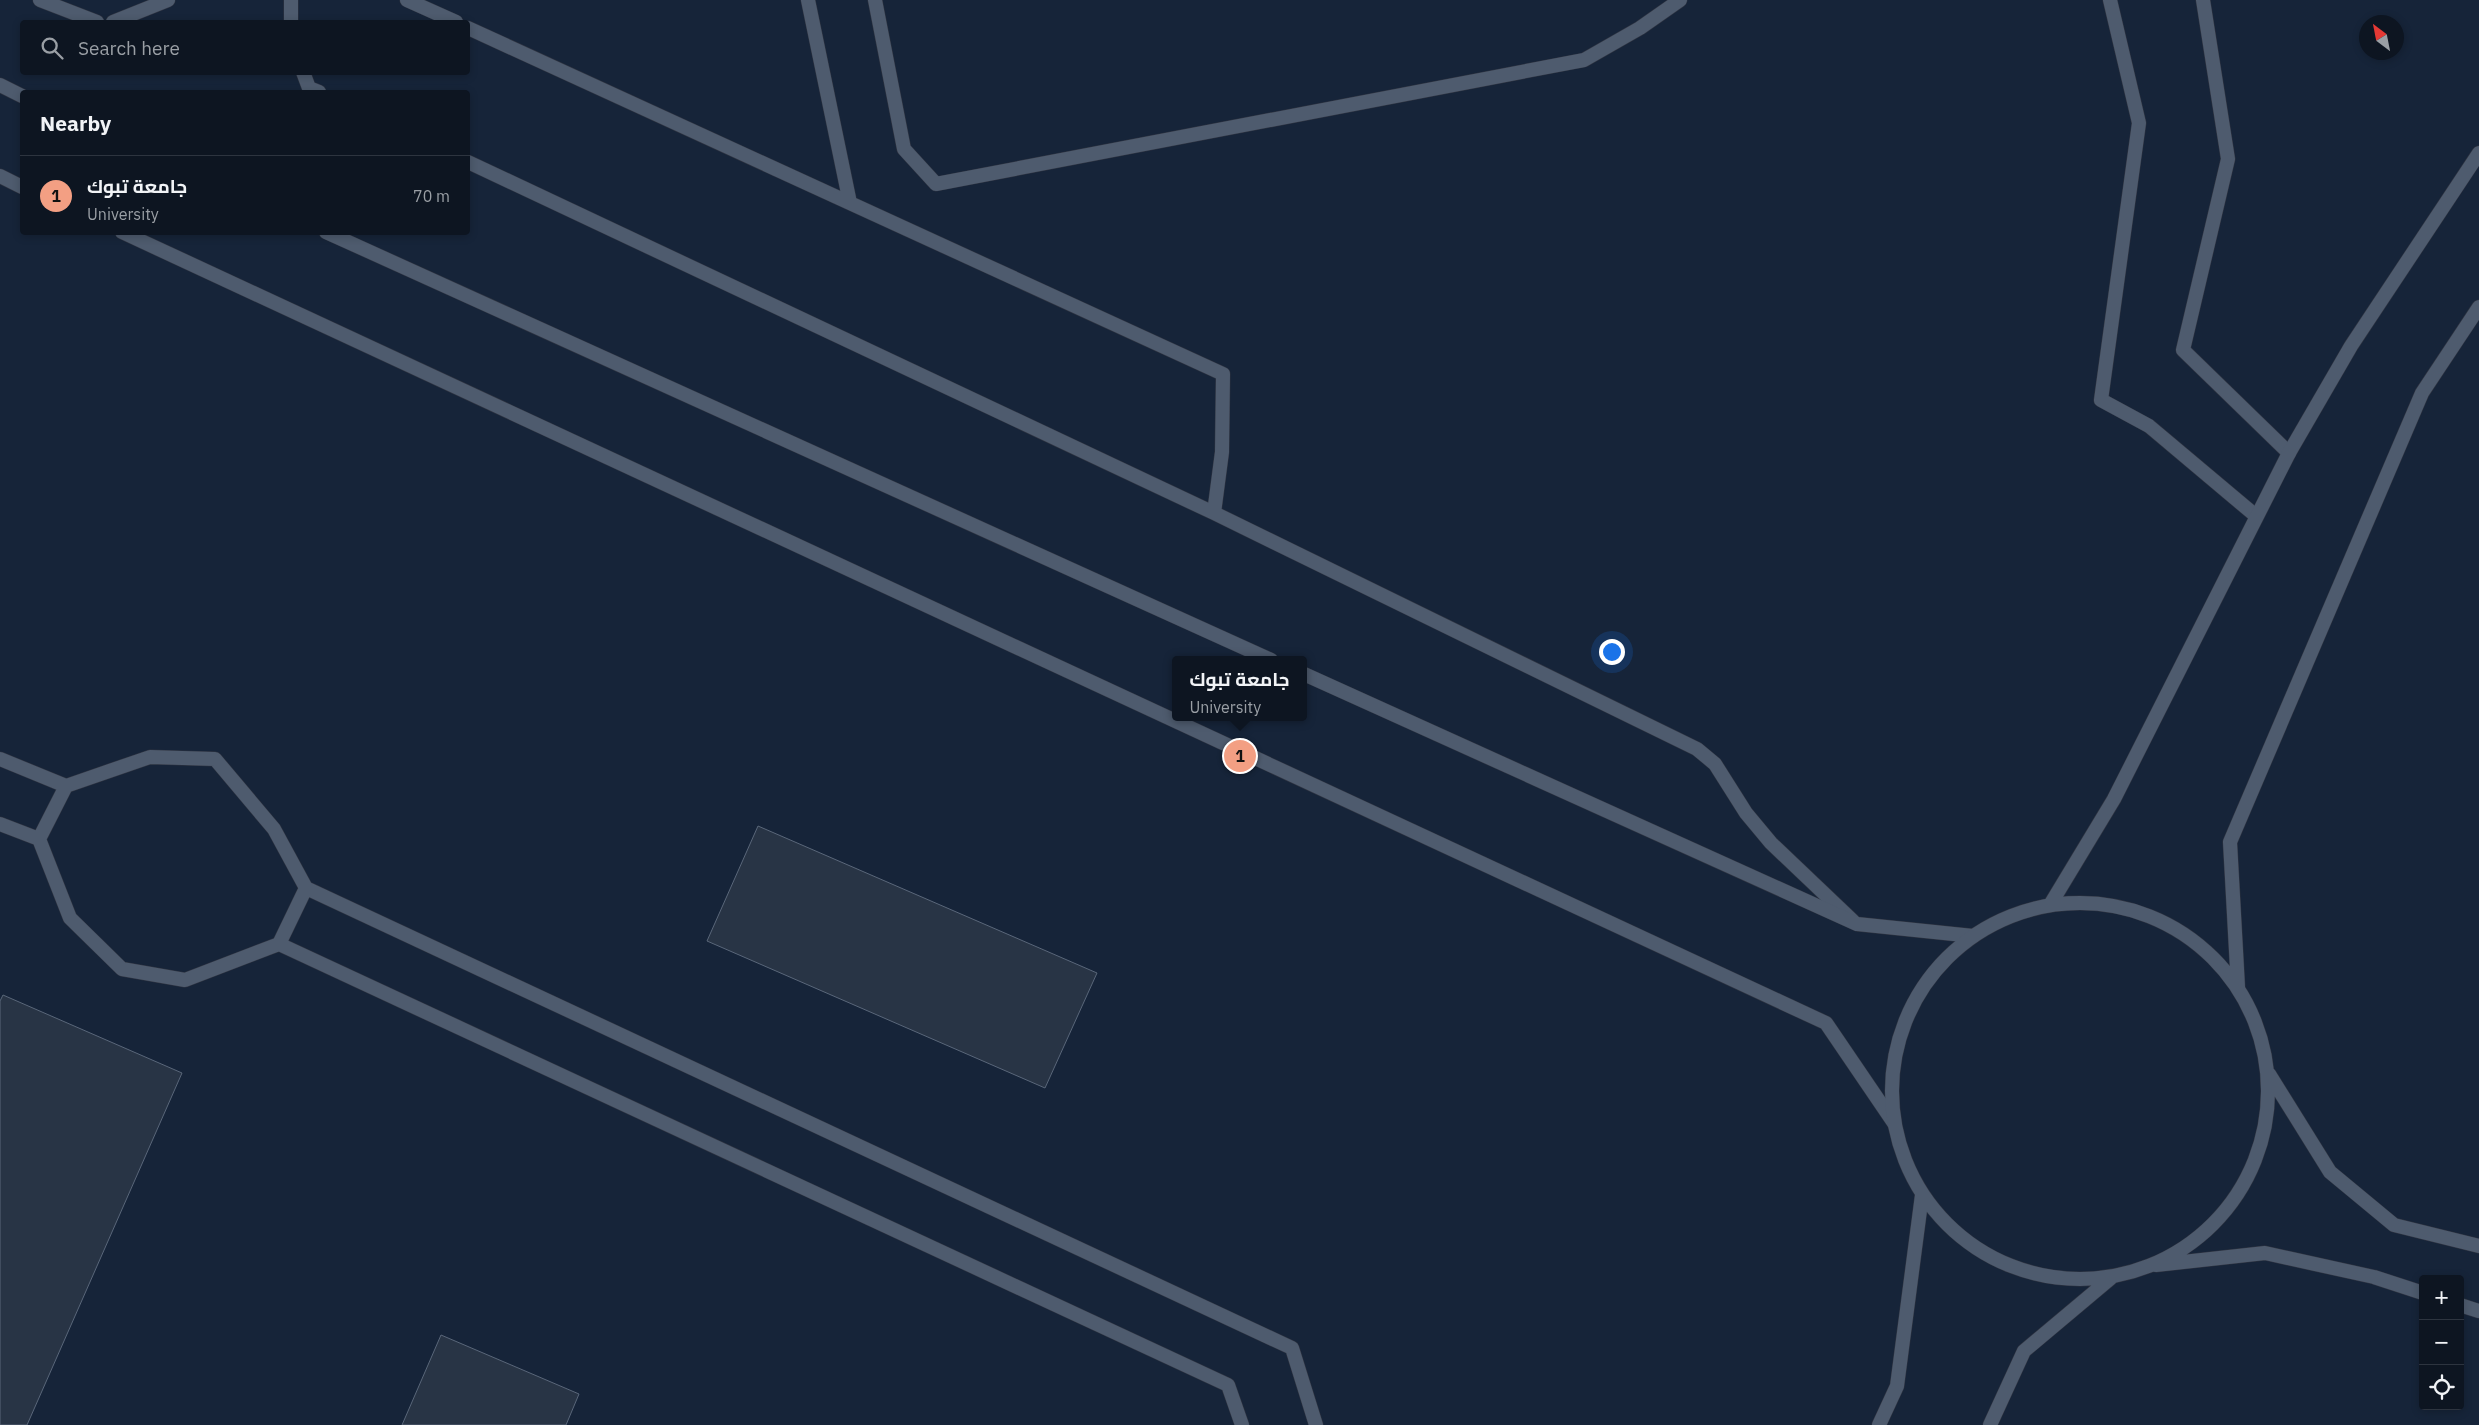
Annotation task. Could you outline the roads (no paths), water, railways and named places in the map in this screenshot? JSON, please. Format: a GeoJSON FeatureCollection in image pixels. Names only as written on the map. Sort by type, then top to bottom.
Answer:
{"type":"FeatureCollection","features":[{"type":"Feature","properties":{"kind":"street"},"geometry":{"type":"LineString","coordinates":[[40,0],[92,20]]}},
{"type":"Feature","properties":{"kind":"street"},"geometry":{"type":"LineString","coordinates":[[118,20],[168,0]]}},
{"type":"Feature","properties":{"kind":"street"},"geometry":{"type":"LineString","coordinates":[[290,0],[291,20]]}},
{"type":"Feature","properties":{"kind":"street"},"geometry":{"type":"LineString","coordinates":[[407,0],[452,20]]}},
{"type":"Feature","properties":{"kind":"street"},"geometry":{"type":"LineString","coordinates":[[808,0],[850,203]]}},
{"type":"Feature","properties":{"kind":"street"},"geometry":{"type":"LineString","coordinates":[[875,0],[904,149],[936,184],[1584,60],[1640,28],[1680,0]]}},
{"type":"Feature","properties":{"kind":"street"},"geometry":{"type":"LineString","coordinates":[[2110,0],[2139,123],[2101,400],[2149,426],[2256,516]]}},
{"type":"Feature","properties":{"kind":"street"},"geometry":{"type":"LineString","coordinates":[[2203,0],[2228,159],[2183,350],[2289,453]]}},
{"type":"Feature","properties":{"kind":"street"},"geometry":{"type":"LineString","coordinates":[[470,29],[1223,374],[1222,452],[1214,513]]}},
{"type":"Feature","properties":{"kind":"street"},"geometry":{"type":"LineString","coordinates":[[304,75],[309,88],[314,90]]}},
{"type":"Feature","properties":{"kind":"street"},"geometry":{"type":"LineString","coordinates":[[0,85],[20,95]]}},
{"type":"Feature","properties":{"kind":"street"},"geometry":{"type":"LineString","coordinates":[[2050,905],[2114,799],[2289,453],[2351,346],[2479,153]]}},
{"type":"Feature","properties":{"kind":"street"},"geometry":{"type":"LineString","coordinates":[[470,163],[1214,513],[1697,749],[1715,764],[1746,814],[1770,843],[1857,924]]}},
{"type":"Feature","properties":{"kind":"street"},"geometry":{"type":"LineString","coordinates":[[0,176],[20,186]]}},
{"type":"Feature","properties":{"kind":"street"},"geometry":{"type":"LineString","coordinates":[[128,235],[1172,719]]}},
{"type":"Feature","properties":{"kind":"street"},"geometry":{"type":"LineString","coordinates":[[333,235],[1262,656]]}},
{"type":"Feature","properties":{"kind":"street"},"geometry":{"type":"LineString","coordinates":[[2238,987],[2230,842],[2422,393],[2479,306]]}},
{"type":"Feature","properties":{"kind":"street"},"geometry":{"type":"LineString","coordinates":[[1307,675],[1857,924],[1973,936]]}},
{"type":"Feature","properties":{"kind":"street"},"geometry":{"type":"LineString","coordinates":[[1175,721],[1826,1023],[1894,1123]]}},
{"type":"Feature","properties":{"kind":"street"},"geometry":{"type":"LineString","coordinates":[[0,759],[66,786],[150,757],[215,759],[274,829],[306,888],[1292,1348],[1316,1425]]}},
{"type":"Feature","properties":{"kind":"street"},"geometry":{"type":"LineString","coordinates":[[38,839],[66,786]]}},
{"type":"Feature","properties":{"kind":"street"},"geometry":{"type":"LineString","coordinates":[[0,824],[38,839],[70,918],[122,969],[185,980],[279,944],[306,888]]}},
{"type":"Feature","properties":{"kind":"street"},"geometry":{"type":"LineString","coordinates":[[2150,1266],[2202,1235],[2241,1190],[2264,1134],[2269,1074],[2259,1029],[2238,987],[2202,947],[2156,918],[2104,904],[2050,905],[2010,917],[1973,936],[1934,972],[1906,1018],[1893,1070],[1894,1123],[1904,1160],[1922,1195],[1958,1236],[2004,1264],[2057,1278],[2111,1278],[2150,1266],[2265,1253],[2374,1277],[2419,1292]]}},
{"type":"Feature","properties":{"kind":"street"},"geometry":{"type":"LineString","coordinates":[[279,944],[1228,1386],[1242,1425]]}},
{"type":"Feature","properties":{"kind":"street"},"geometry":{"type":"LineString","coordinates":[[2269,1074],[2330,1172],[2337,1178],[2394,1224],[2479,1246]]}},
{"type":"Feature","properties":{"kind":"street"},"geometry":{"type":"LineString","coordinates":[[1879,1425],[1897,1386],[1922,1195]]}},
{"type":"Feature","properties":{"kind":"street"},"geometry":{"type":"LineString","coordinates":[[1990,1425],[2024,1351],[2111,1278]]}},
{"type":"Feature","properties":{"kind":"street"},"geometry":{"type":"LineString","coordinates":[[2464,1306],[2479,1311]]}},
{"type":"Feature","properties":{"kind":"place","name":"جامعة تبوك"},"geometry":{"type":"Point","coordinates":[1240,756]}}]}
